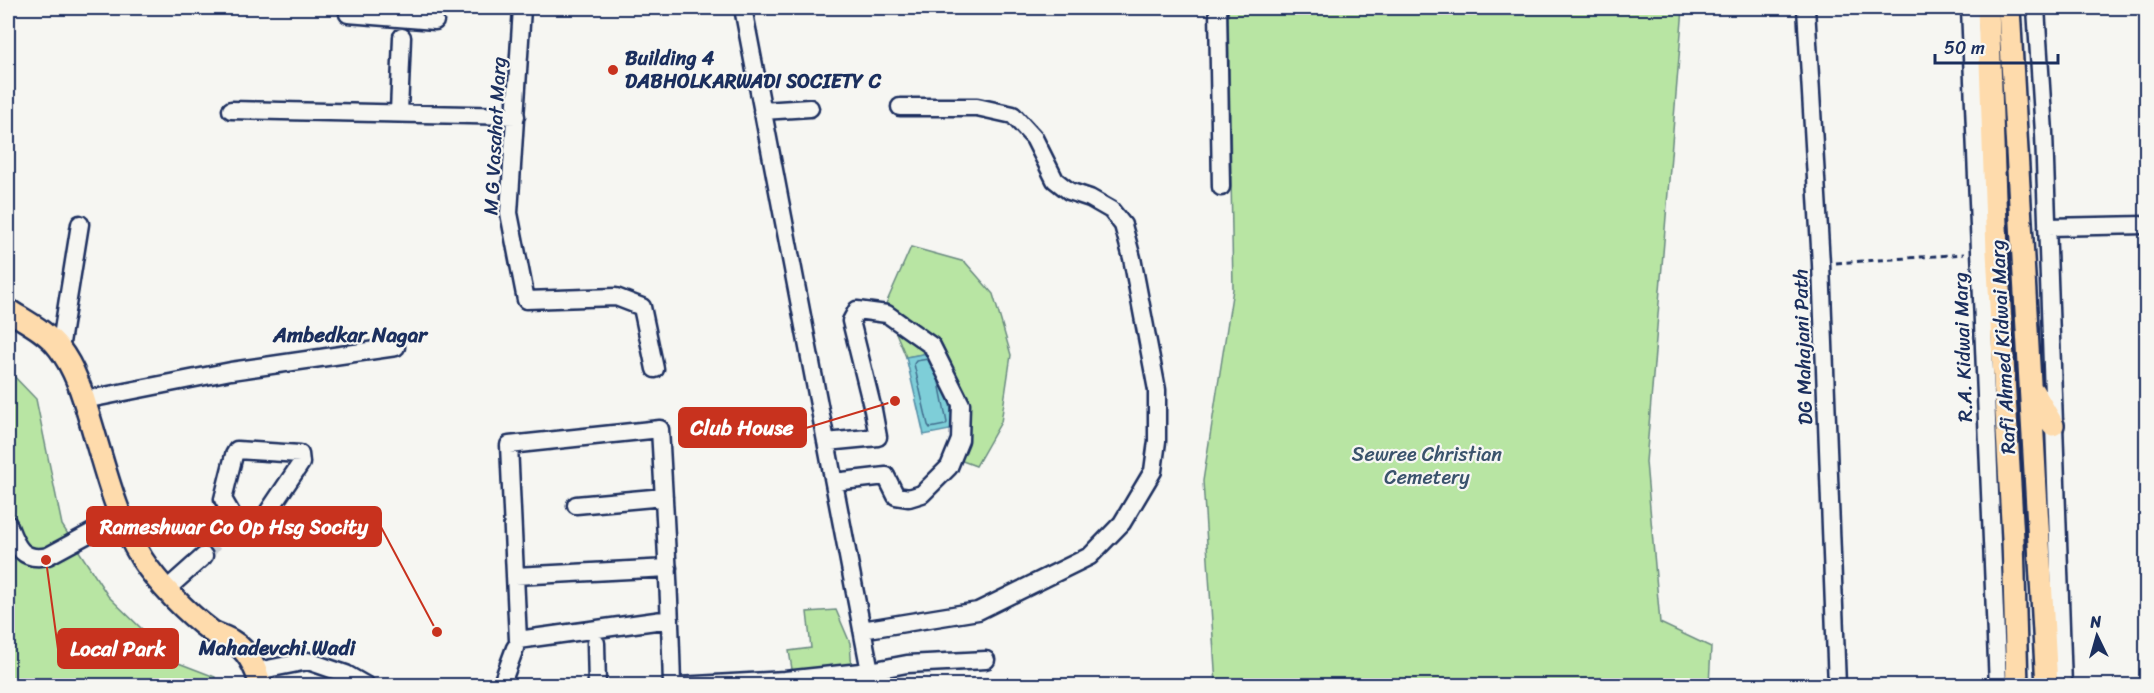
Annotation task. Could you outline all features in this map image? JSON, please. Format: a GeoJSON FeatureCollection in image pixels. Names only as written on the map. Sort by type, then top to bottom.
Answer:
{"type":"FeatureCollection","features":[{"type":"Feature","properties":{"kind":"main road","name":"Rafi Ahmed Kidwai Marg"},"geometry":{"type":"LineString","coordinates":[[1988,8],[1987,201],[2013,539],[2016,686]]}},
{"type":"Feature","properties":{"kind":"main road"},"geometry":{"type":"LineString","coordinates":[[2009,8],[2047,686]]}},
{"type":"Feature","properties":{"kind":"main road"},"geometry":{"type":"LineString","coordinates":[[8,310],[38,328],[60,349],[73,370],[120,517],[142,559],[167,589],[212,631],[234,642],[248,656],[259,678]]}},
{"type":"Feature","properties":{"kind":"main road"},"geometry":{"type":"LineString","coordinates":[[2031,388],[2054,425]]}},
{"type":"Feature","properties":{"kind":"street"},"geometry":{"type":"LineString","coordinates":[[348,8],[348,14],[435,21]]}},
{"type":"Feature","properties":{"kind":"street","name":"M G Vasahat Marg"},"geometry":{"type":"LineString","coordinates":[[522,8],[509,213],[526,300],[616,297],[642,306],[655,369]]}},
{"type":"Feature","properties":{"kind":"street"},"geometry":{"type":"LineString","coordinates":[[743,8],[870,671]]}},
{"type":"Feature","properties":{"kind":"street"},"geometry":{"type":"LineString","coordinates":[[1218,8],[1221,187]]}},
{"type":"Feature","properties":{"kind":"street","name":"DG Mahajani Path"},"geometry":{"type":"LineString","coordinates":[[1806,8],[1821,264],[1837,686]]}},
{"type":"Feature","properties":{"kind":"street","name":"R.A. Kidwai Marg"},"geometry":{"type":"LineString","coordinates":[[1970,8],[1987,201],[1981,253],[1998,686]]}},
{"type":"Feature","properties":{"kind":"street"},"geometry":{"type":"LineString","coordinates":[[2036,8],[2044,133],[2063,686]]}},
{"type":"Feature","properties":{"kind":"street"},"geometry":{"type":"LineString","coordinates":[[399,112],[402,37]]}},
{"type":"Feature","properties":{"kind":"street"},"geometry":{"type":"LineString","coordinates":[[862,630],[978,611],[1090,556],[1122,523],[1153,471],[1157,441],[1157,390],[1132,258],[1123,225],[1110,210],[1090,198],[1069,191],[1055,180],[1034,138],[1013,115],[977,107],[900,107]]}},
{"type":"Feature","properties":{"kind":"street"},"geometry":{"type":"LineString","coordinates":[[762,111],[810,108]]}},
{"type":"Feature","properties":{"kind":"street"},"geometry":{"type":"LineString","coordinates":[[231,110],[516,116]]}},
{"type":"Feature","properties":{"kind":"street"},"geometry":{"type":"LineString","coordinates":[[60,349],[80,224]]}},
{"type":"Feature","properties":{"kind":"street"},"geometry":{"type":"LineString","coordinates":[[2047,227],[2146,225]]}},
{"type":"Feature","properties":{"kind":"street"},"geometry":{"type":"LineString","coordinates":[[826,442],[878,437],[851,321],[856,310],[888,314],[932,346],[962,404],[960,440],[949,467],[922,494],[909,498],[896,496],[886,476],[834,483]]}},
{"type":"Feature","properties":{"kind":"street"},"geometry":{"type":"LineString","coordinates":[[84,400],[231,371],[396,347]]}},
{"type":"Feature","properties":{"kind":"street"},"geometry":{"type":"LineString","coordinates":[[670,619],[518,640],[509,445],[660,429],[668,568],[670,619],[672,686]]}},
{"type":"Feature","properties":{"kind":"street"},"geometry":{"type":"LineString","coordinates":[[237,450],[300,454],[301,463],[264,518],[249,525],[234,518],[223,495],[237,450]]}},
{"type":"Feature","properties":{"kind":"street"},"geometry":{"type":"LineString","coordinates":[[576,505],[664,496]]}},
{"type":"Feature","properties":{"kind":"street"},"geometry":{"type":"LineString","coordinates":[[8,524],[22,552],[30,557],[39,558],[48,556],[120,517]]}},
{"type":"Feature","properties":{"kind":"street"},"geometry":{"type":"LineString","coordinates":[[167,589],[204,556]]}},
{"type":"Feature","properties":{"kind":"street"},"geometry":{"type":"LineString","coordinates":[[515,576],[668,568]]}},
{"type":"Feature","properties":{"kind":"street"},"geometry":{"type":"LineString","coordinates":[[596,643],[597,686]]}},
{"type":"Feature","properties":{"kind":"street"},"geometry":{"type":"LineString","coordinates":[[501,686],[515,648]]}},
{"type":"Feature","properties":{"kind":"street"},"geometry":{"type":"LineString","coordinates":[[259,678],[308,660],[346,674],[367,686]]}},
{"type":"Feature","properties":{"kind":"street"},"geometry":{"type":"LineString","coordinates":[[681,685],[840,680],[907,664],[986,660]]}},
{"type":"Feature","properties":{"kind":"path"},"geometry":{"type":"LineString","coordinates":[[1821,264],[1981,253]]}},
{"type":"Feature","properties":{"kind":"green space","name":"Sewree Christian Cemetery"},"geometry":{"type":"Polygon","coordinates":[[[1228,8],[1683,8],[1646,462],[1660,623],[1711,647],[1709,685],[1216,685],[1203,481],[1233,289],[1228,8]]]}},
{"type":"Feature","properties":{"kind":"green space"},"geometry":{"type":"Polygon","coordinates":[[[911,247],[965,262],[993,294],[1011,355],[1001,422],[976,466],[949,456],[955,429],[938,351],[906,357],[885,306],[911,247]]]}},
{"type":"Feature","properties":{"kind":"green space"},"geometry":{"type":"Polygon","coordinates":[[[8,370],[36,399],[62,525],[108,596],[176,662],[215,677],[214,685],[8,685],[8,370]]]}},
{"type":"Feature","properties":{"kind":"green space"},"geometry":{"type":"Polygon","coordinates":[[[836,610],[850,643],[852,671],[793,675],[789,651],[811,648],[807,612],[836,610]]]}},
{"type":"Feature","properties":{"kind":"water"},"geometry":{"type":"Polygon","coordinates":[[[939,351],[955,429],[924,435],[906,357],[939,351]]]}},
{"type":"Feature","properties":{"kind":"tunnel"},"geometry":{"type":"LineString","coordinates":[[204,556],[234,518]]}},
{"type":"Feature","properties":{"kind":"place","name":"Building 4 DABHOLKARWADI SOCIETY C"},"geometry":{"type":"Point","coordinates":[613,70]}},
{"type":"Feature","properties":{"kind":"place","name":"Club House"},"geometry":{"type":"Point","coordinates":[895,401]}},
{"type":"Feature","properties":{"kind":"place","name":"Local Park"},"geometry":{"type":"Point","coordinates":[46,560]}},
{"type":"Feature","properties":{"kind":"place","name":"Rameshwar Co Op Hsg Socity"},"geometry":{"type":"Point","coordinates":[437,632]}},
{"type":"Feature","properties":{"kind":"district","name":"Ambedkar Nagar"},"geometry":{"type":"Point","coordinates":[350,335]}},
{"type":"Feature","properties":{"kind":"district","name":"Mahadevchi Wadi"},"geometry":{"type":"Point","coordinates":[277,648]}}]}
